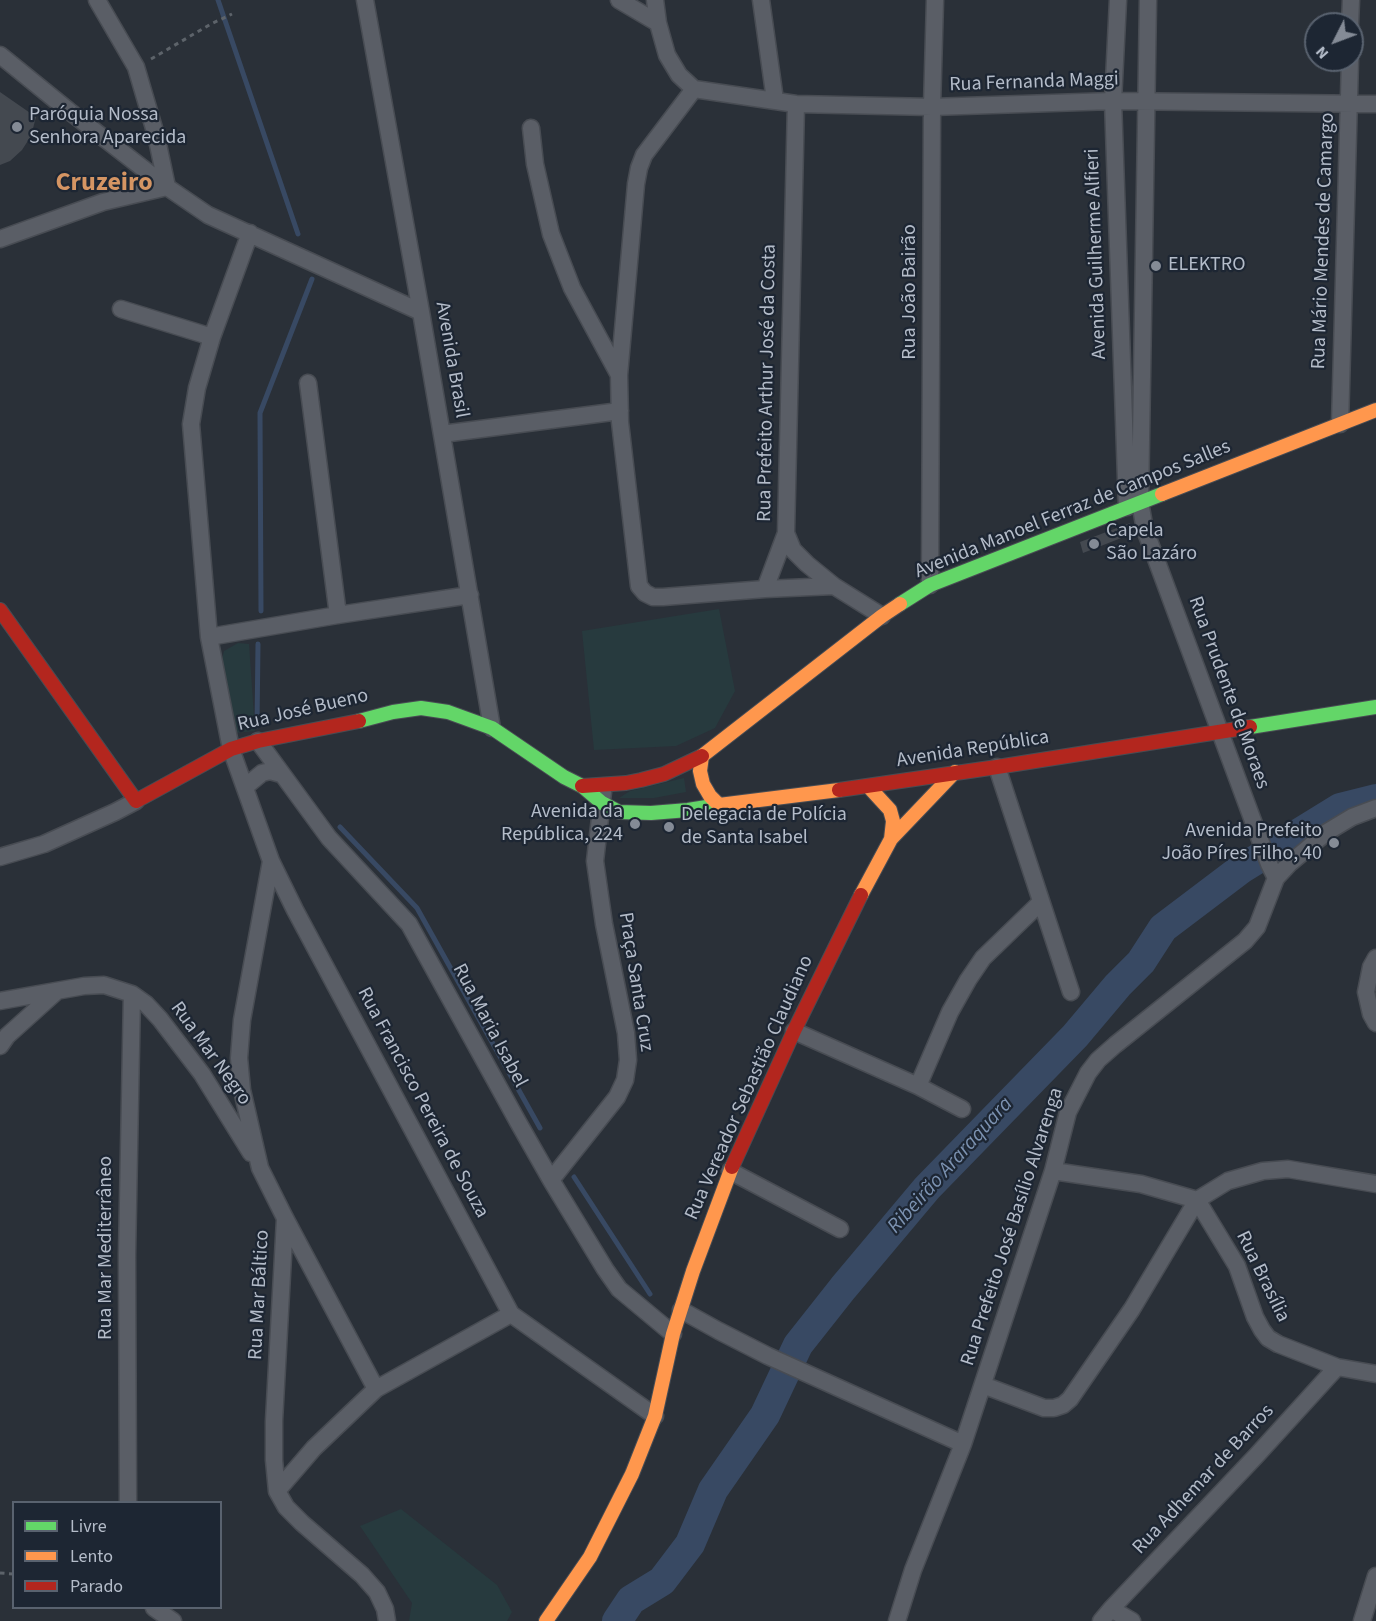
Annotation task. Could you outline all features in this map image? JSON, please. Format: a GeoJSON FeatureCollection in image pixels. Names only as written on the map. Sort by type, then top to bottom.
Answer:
{"type":"FeatureCollection","features":[{"type":"Feature","properties":{"kind":"main road","name":"Avenida Manoel Ferraz de Campos Salles"},"geometry":{"type":"LineString","coordinates":[[582,786],[626,783],[664,774],[702,756],[882,616],[930,585],[1376,410]]}},
{"type":"Feature","properties":{"kind":"main road"},"geometry":{"type":"LineString","coordinates":[[0,610],[136,801]]}},
{"type":"Feature","properties":{"kind":"main road","name":"Avenida República"},"geometry":{"type":"LineString","coordinates":[[582,786],[603,803],[619,812],[688,810],[997,767],[1376,707]]}},
{"type":"Feature","properties":{"kind":"main road","name":"Rua José Bueno"},"geometry":{"type":"LineString","coordinates":[[136,801],[231,749],[258,741],[421,708],[448,712],[492,728],[564,777],[582,786]]}},
{"type":"Feature","properties":{"kind":"main road"},"geometry":{"type":"LineString","coordinates":[[702,756],[700,771],[704,784],[710,796],[719,805]]}},
{"type":"Feature","properties":{"kind":"main road"},"geometry":{"type":"LineString","coordinates":[[891,839],[955,772]]}},
{"type":"Feature","properties":{"kind":"main road"},"geometry":{"type":"LineString","coordinates":[[868,786],[890,810],[893,821],[891,839]]}},
{"type":"Feature","properties":{"kind":"main road","name":"Rua Vereador Sebastião Claudiano"},"geometry":{"type":"LineString","coordinates":[[546,1621],[590,1557],[632,1474],[655,1416],[674,1334],[693,1271],[730,1171],[842,932],[891,839]]}},
{"type":"Feature","properties":{"kind":"street"},"geometry":{"type":"LineString","coordinates":[[97,0],[136,67],[156,135],[167,188]]}},
{"type":"Feature","properties":{"kind":"street","name":"Avenida Brasil"},"geometry":{"type":"LineString","coordinates":[[365,0],[492,728]]}},
{"type":"Feature","properties":{"kind":"street"},"geometry":{"type":"LineString","coordinates":[[619,0],[658,23]]}},
{"type":"Feature","properties":{"kind":"street"},"geometry":{"type":"LineString","coordinates":[[655,0],[658,23],[667,55],[679,75],[694,89],[644,155],[636,183],[619,375],[620,411],[639,586],[653,597],[834,586]]}},
{"type":"Feature","properties":{"kind":"street"},"geometry":{"type":"LineString","coordinates":[[761,0],[775,100]]}},
{"type":"Feature","properties":{"kind":"street","name":"Rua João Bairão"},"geometry":{"type":"LineString","coordinates":[[930,585],[932,108],[935,0]]}},
{"type":"Feature","properties":{"kind":"street","name":"Avenida Guilherme Alfieri"},"geometry":{"type":"LineString","coordinates":[[1118,0],[1113,101],[1134,505]]}},
{"type":"Feature","properties":{"kind":"street"},"geometry":{"type":"LineString","coordinates":[[1134,505],[1147,102],[1148,0]]}},
{"type":"Feature","properties":{"kind":"street"},"geometry":{"type":"LineString","coordinates":[[0,55],[167,188],[208,215],[421,312]]}},
{"type":"Feature","properties":{"kind":"street","name":"Rua Mário Mendes de Camargo"},"geometry":{"type":"LineString","coordinates":[[1340,424],[1350,72]]}},
{"type":"Feature","properties":{"kind":"street","name":"Rua Fernanda Maggi"},"geometry":{"type":"LineString","coordinates":[[694,89],[796,104],[932,108],[1113,101],[1376,104]]}},
{"type":"Feature","properties":{"kind":"street","name":"Rua Prefeito Arthur José da Costa"},"geometry":{"type":"LineString","coordinates":[[796,104],[786,532],[792,550],[807,564],[834,586],[882,616]]}},
{"type":"Feature","properties":{"kind":"street"},"geometry":{"type":"LineString","coordinates":[[531,128],[535,164],[551,234],[572,288],[619,375]]}},
{"type":"Feature","properties":{"kind":"street"},"geometry":{"type":"LineString","coordinates":[[0,239],[104,202],[167,188]]}},
{"type":"Feature","properties":{"kind":"street","name":"Rua Francisco Pereira de Souza"},"geometry":{"type":"LineString","coordinates":[[250,233],[212,337],[197,388],[191,424],[209,637],[231,749],[271,861],[295,910],[511,1314],[655,1416]]}},
{"type":"Feature","properties":{"kind":"street"},"geometry":{"type":"LineString","coordinates":[[121,309],[212,337]]}},
{"type":"Feature","properties":{"kind":"street"},"geometry":{"type":"LineString","coordinates":[[308,383],[338,615]]}},
{"type":"Feature","properties":{"kind":"street"},"geometry":{"type":"LineString","coordinates":[[442,434],[620,411]]}},
{"type":"Feature","properties":{"kind":"street","name":"Rua Prudente de Moraes"},"geometry":{"type":"LineString","coordinates":[[1134,505],[1273,871]]}},
{"type":"Feature","properties":{"kind":"street"},"geometry":{"type":"LineString","coordinates":[[765,589],[786,532]]}},
{"type":"Feature","properties":{"kind":"street"},"geometry":{"type":"LineString","coordinates":[[209,637],[470,595]]}},
{"type":"Feature","properties":{"kind":"street","name":"Rua Maria Isabel"},"geometry":{"type":"LineString","coordinates":[[258,741],[329,838],[409,924],[550,1180],[605,1269],[619,1288],[674,1334]]}},
{"type":"Feature","properties":{"kind":"street"},"geometry":{"type":"LineString","coordinates":[[997,767],[1071,992]]}},
{"type":"Feature","properties":{"kind":"street"},"geometry":{"type":"LineString","coordinates":[[245,787],[262,773],[270,771],[281,774]]}},
{"type":"Feature","properties":{"kind":"street","name":"Praça Santa Cruz"},"geometry":{"type":"LineString","coordinates":[[550,1180],[617,1097],[625,1080],[628,1060],[626,1033],[604,924],[595,861],[603,803],[603,784]]}},
{"type":"Feature","properties":{"kind":"street","name":"Rua José Bueno"},"geometry":{"type":"LineString","coordinates":[[0,857],[44,844],[136,801]]}},
{"type":"Feature","properties":{"kind":"street"},"geometry":{"type":"LineString","coordinates":[[1273,871],[1289,864],[1327,832],[1352,817],[1376,808]]}},
{"type":"Feature","properties":{"kind":"street","name":"Rua Mar Báltico"},"geometry":{"type":"LineString","coordinates":[[271,861],[242,1020],[239,1058],[242,1090],[260,1168],[285,1218],[274,1421],[277,1491]]}},
{"type":"Feature","properties":{"kind":"street","name":"Rua Prefeito José Basílio Alvarenga"},"geometry":{"type":"LineString","coordinates":[[897,1621],[913,1570],[963,1444],[983,1385],[1053,1171],[1068,1112],[1088,1073],[1098,1060],[1245,941],[1257,927],[1273,871]]}},
{"type":"Feature","properties":{"kind":"street"},"geometry":{"type":"LineString","coordinates":[[918,1086],[950,1012],[968,980],[983,958],[1041,902]]}},
{"type":"Feature","properties":{"kind":"street"},"geometry":{"type":"LineString","coordinates":[[1376,957],[1371,966],[1366,992],[1371,1014],[1376,1023]]}},
{"type":"Feature","properties":{"kind":"street","name":"Rua Mar Negro"},"geometry":{"type":"LineString","coordinates":[[0,1001],[84,986],[104,985],[132,994],[146,1004],[160,1019],[202,1074],[260,1168]]}},
{"type":"Feature","properties":{"kind":"street"},"geometry":{"type":"LineString","coordinates":[[0,1046],[7,1036],[58,990]]}},
{"type":"Feature","properties":{"kind":"street","name":"Rua Mar Mediterrâneo"},"geometry":{"type":"LineString","coordinates":[[128,1501],[127,1255],[132,994]]}},
{"type":"Feature","properties":{"kind":"street"},"geometry":{"type":"LineString","coordinates":[[794,1031],[918,1086],[962,1109]]}},
{"type":"Feature","properties":{"kind":"street"},"geometry":{"type":"LineString","coordinates":[[983,1385],[1044,1408],[1063,1405],[1070,1399],[1132,1309],[1197,1200],[1228,1181],[1263,1171],[1288,1169],[1376,1184]]}},
{"type":"Feature","properties":{"kind":"street"},"geometry":{"type":"LineString","coordinates":[[730,1171],[840,1229]]}},
{"type":"Feature","properties":{"kind":"street"},"geometry":{"type":"LineString","coordinates":[[1053,1171],[1141,1184],[1197,1200]]}},
{"type":"Feature","properties":{"kind":"street","name":"Rua Brasília"},"geometry":{"type":"LineString","coordinates":[[1197,1200],[1237,1266],[1255,1317],[1268,1338],[1337,1367],[1376,1374]]}},
{"type":"Feature","properties":{"kind":"street"},"geometry":{"type":"LineString","coordinates":[[285,1218],[376,1389]]}},
{"type":"Feature","properties":{"kind":"street"},"geometry":{"type":"LineString","coordinates":[[681,1310],[795,1369],[963,1444]]}},
{"type":"Feature","properties":{"kind":"street"},"geometry":{"type":"LineString","coordinates":[[387,1621],[385,1609],[377,1592],[362,1575],[286,1507],[277,1491],[314,1448],[376,1389],[511,1314]]}},
{"type":"Feature","properties":{"kind":"street","name":"Rua Adhemar de Barros"},"geometry":{"type":"LineString","coordinates":[[1106,1615],[1257,1456],[1337,1367]]}},
{"type":"Feature","properties":{"kind":"street"},"geometry":{"type":"LineString","coordinates":[[1362,1621],[1376,1576]]}},
{"type":"Feature","properties":{"kind":"street"},"geometry":{"type":"LineString","coordinates":[[155,1609],[173,1621]]}},
{"type":"Feature","properties":{"kind":"street"},"geometry":{"type":"LineString","coordinates":[[1106,1615],[1132,1621]]}},
{"type":"Feature","properties":{"kind":"path"},"geometry":{"type":"LineString","coordinates":[[136,67],[230,14]]}},
{"type":"Feature","properties":{"kind":"green space"},"geometry":{"type":"Polygon","coordinates":[[[719,609],[735,691],[715,728],[676,746],[594,750],[582,631],[719,609]]]}},
{"type":"Feature","properties":{"kind":"green space"},"geometry":{"type":"Polygon","coordinates":[[[238,643],[249,644],[255,731],[234,733],[224,689],[222,659],[224,651],[238,643]]]}},
{"type":"Feature","properties":{"kind":"green space"},"geometry":{"type":"Polygon","coordinates":[[[684,778],[686,792],[654,798],[619,798],[630,791],[684,778]]]}},
{"type":"Feature","properties":{"kind":"green space"},"geometry":{"type":"Polygon","coordinates":[[[401,1509],[497,1585],[512,1612],[507,1621],[409,1621],[412,1603],[360,1526],[401,1509]]]}},
{"type":"Feature","properties":{"kind":"building","name":"Paróquia Nossa Senhora Aparecida"},"geometry":{"type":"Polygon","coordinates":[[[0,92],[36,117],[31,136],[22,150],[10,161],[0,165],[0,92]]]}},
{"type":"Feature","properties":{"kind":"building"},"geometry":{"type":"Polygon","coordinates":[[[1130,523],[1134,533],[1083,553],[1080,542],[1130,523]]]}},
{"type":"Feature","properties":{"kind":"waterway"},"geometry":{"type":"LineString","coordinates":[[218,0],[298,234]]}},
{"type":"Feature","properties":{"kind":"waterway"},"geometry":{"type":"LineString","coordinates":[[261,611],[260,413],[312,279]]}},
{"type":"Feature","properties":{"kind":"waterway"},"geometry":{"type":"LineString","coordinates":[[257,726],[258,644]]}},
{"type":"Feature","properties":{"kind":"waterway","name":"Ribeirão Araraquara"},"geometry":{"type":"LineString","coordinates":[[617,1621],[631,1600],[662,1581],[690,1544],[713,1490],[765,1415],[798,1345],[927,1188],[1075,1036],[1118,985],[1141,962],[1163,928],[1241,869],[1340,808],[1376,799]]}},
{"type":"Feature","properties":{"kind":"waterway"},"geometry":{"type":"LineString","coordinates":[[340,827],[417,908],[540,1128]]}},
{"type":"Feature","properties":{"kind":"waterway"},"geometry":{"type":"LineString","coordinates":[[574,1177],[650,1294]]}},
{"type":"Feature","properties":{"kind":"traffic: fast"},"geometry":{"type":"LineString","coordinates":[[900,604],[930,585],[1162,494]]}},
{"type":"Feature","properties":{"kind":"traffic: fast"},"geometry":{"type":"LineString","coordinates":[[1250,727],[1376,707]]}},
{"type":"Feature","properties":{"kind":"traffic: fast"},"geometry":{"type":"LineString","coordinates":[[359,721],[393,712],[421,708],[448,712],[492,728],[564,777],[582,786],[602,803],[619,812],[651,813],[719,805]]}},
{"type":"Feature","properties":{"kind":"traffic: slow"},"geometry":{"type":"LineString","coordinates":[[1162,494],[1376,410]]}},
{"type":"Feature","properties":{"kind":"traffic: slow"},"geometry":{"type":"LineString","coordinates":[[839,790],[719,805],[703,784],[700,771],[702,756],[900,604]]}},
{"type":"Feature","properties":{"kind":"traffic: slow"},"geometry":{"type":"LineString","coordinates":[[861,895],[891,839],[955,772]]}},
{"type":"Feature","properties":{"kind":"traffic: slow"},"geometry":{"type":"LineString","coordinates":[[868,786],[890,810],[893,821],[891,839]]}},
{"type":"Feature","properties":{"kind":"traffic: slow"},"geometry":{"type":"LineString","coordinates":[[546,1621],[590,1557],[632,1474],[655,1416],[673,1334],[693,1271],[732,1167]]}},
{"type":"Feature","properties":{"kind":"traffic: jam"},"geometry":{"type":"LineString","coordinates":[[0,610],[136,801],[231,749],[258,741],[359,721]]}},
{"type":"Feature","properties":{"kind":"traffic: jam"},"geometry":{"type":"LineString","coordinates":[[839,790],[1250,727]]}},
{"type":"Feature","properties":{"kind":"traffic: jam"},"geometry":{"type":"LineString","coordinates":[[582,786],[641,780],[664,774],[702,756]]}},
{"type":"Feature","properties":{"kind":"traffic: jam"},"geometry":{"type":"LineString","coordinates":[[732,1167],[794,1031],[861,895]]}},
{"type":"Feature","properties":{"kind":"place","name":"Paróquia Nossa Senhora Aparecida"},"geometry":{"type":"Point","coordinates":[17,127]}},
{"type":"Feature","properties":{"kind":"place","name":"ELEKTRO"},"geometry":{"type":"Point","coordinates":[1156,266]}},
{"type":"Feature","properties":{"kind":"place","name":"Capela São Lazáro"},"geometry":{"type":"Point","coordinates":[1094,544]}},
{"type":"Feature","properties":{"kind":"place","name":"Avenida da República, 224"},"geometry":{"type":"Point","coordinates":[635,824]}},
{"type":"Feature","properties":{"kind":"place","name":"Delegacia de Polícia de Santa Isabel"},"geometry":{"type":"Point","coordinates":[669,827]}},
{"type":"Feature","properties":{"kind":"place","name":"Avenida Prefeito João Píres Filho, 40"},"geometry":{"type":"Point","coordinates":[1334,843]}},
{"type":"Feature","properties":{"kind":"district","name":"Cruzeiro"},"geometry":{"type":"Point","coordinates":[104,184]}}]}
